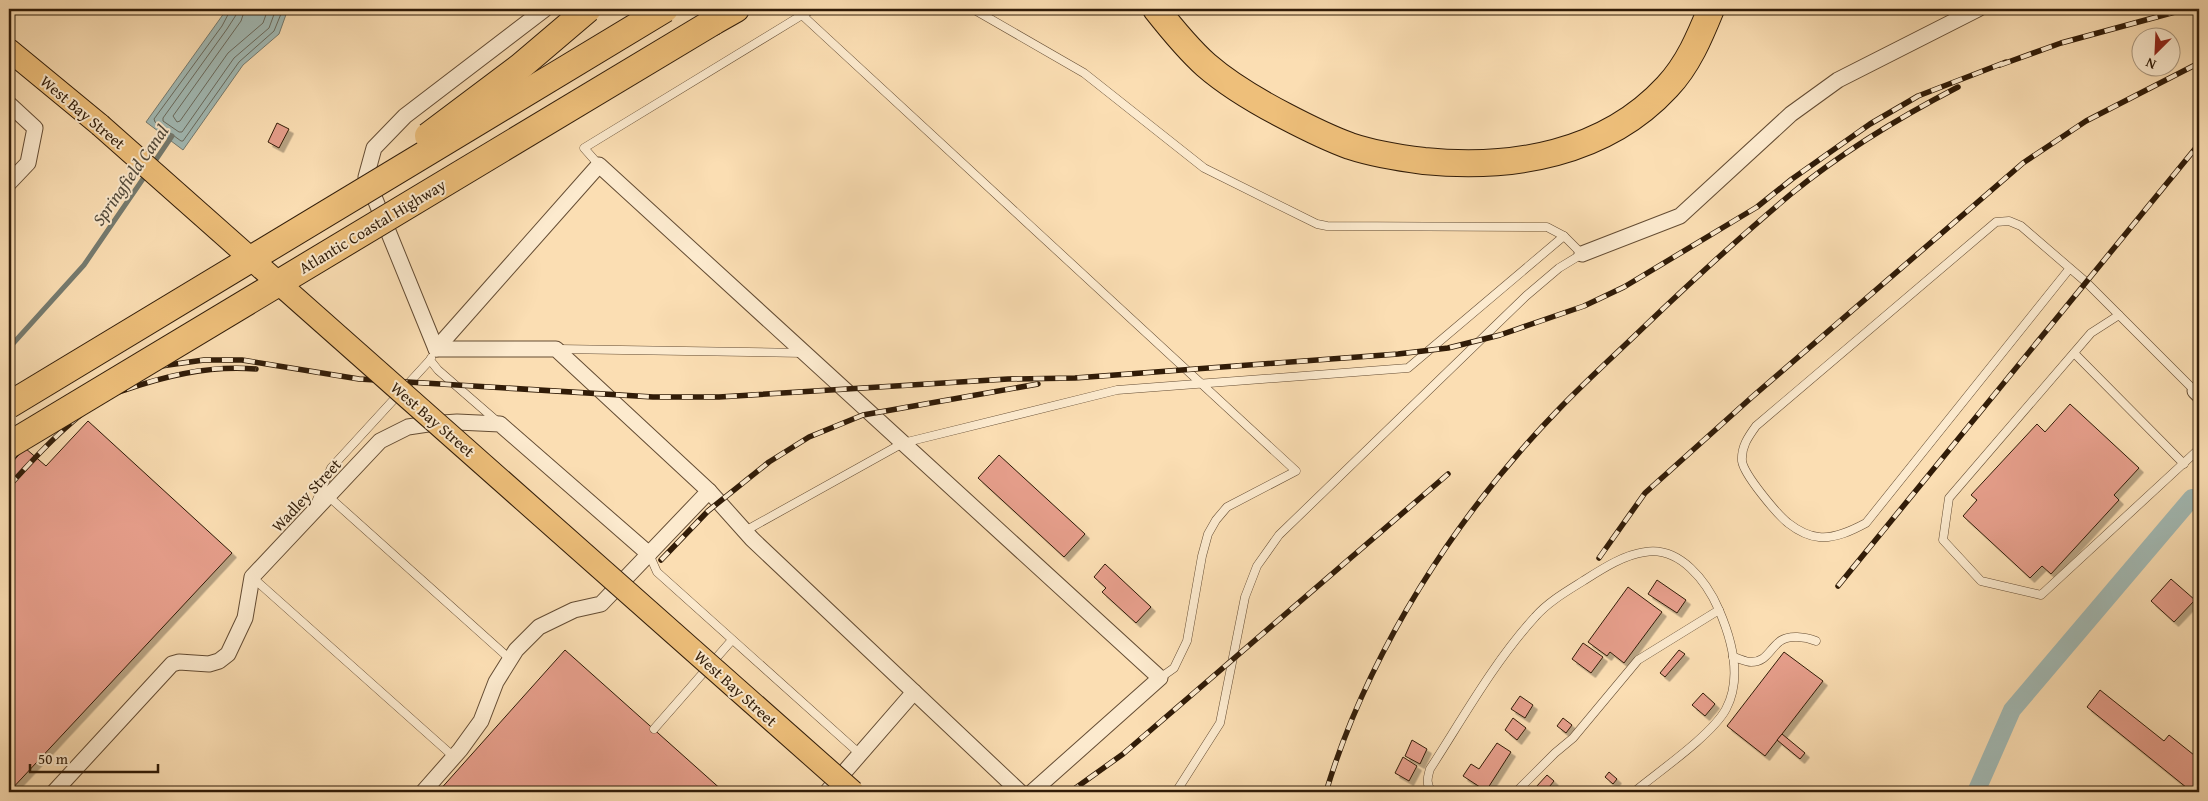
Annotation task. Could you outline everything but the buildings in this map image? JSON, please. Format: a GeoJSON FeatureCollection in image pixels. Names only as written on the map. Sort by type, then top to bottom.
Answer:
{"type":"FeatureCollection","features":[{"type":"Feature","properties":{"kind":"highway"},"geometry":{"type":"LineString","coordinates":[[347,201],[468,104],[521,66],[588,9]]}},
{"type":"Feature","properties":{"kind":"highway"},"geometry":{"type":"LineString","coordinates":[[9,405],[665,9]]}},
{"type":"Feature","properties":{"kind":"highway","name":"Atlantic Coastal Highway"},"geometry":{"type":"LineString","coordinates":[[9,445],[736,9]]}},
{"type":"Feature","properties":{"kind":"highway"},"geometry":{"type":"LineString","coordinates":[[1156,9],[1175,33],[1206,65],[1266,106],[1314,130],[1351,146],[1400,158],[1443,163],[1491,163],[1524,161],[1560,152],[1602,136],[1626,123],[1662,93],[1684,65],[1702,32],[1711,9]]}},
{"type":"Feature","properties":{"kind":"main road","name":"West Bay Street"},"geometry":{"type":"LineString","coordinates":[[9,50],[100,125],[853,792]]}},
{"type":"Feature","properties":{"kind":"street"},"geometry":{"type":"LineString","coordinates":[[433,355],[366,177],[374,148],[405,116],[545,9]]}},
{"type":"Feature","properties":{"kind":"street"},"geometry":{"type":"LineString","coordinates":[[1582,254],[1680,216],[1791,114],[1838,80],[1978,9]]}},
{"type":"Feature","properties":{"kind":"street"},"geometry":{"type":"LineString","coordinates":[[9,104],[35,128],[28,163],[9,184]]}},
{"type":"Feature","properties":{"kind":"street"},"geometry":{"type":"LineString","coordinates":[[433,355],[599,165],[1160,678],[1032,792]]}},
{"type":"Feature","properties":{"kind":"street"},"geometry":{"type":"LineString","coordinates":[[433,355],[556,349],[709,491],[745,531],[1020,792]]}},
{"type":"Feature","properties":{"kind":"street","name":"Wadley Street"},"geometry":{"type":"LineString","coordinates":[[252,577],[380,441],[408,428],[457,422],[500,424]]}},
{"type":"Feature","properties":{"kind":"street"},"geometry":{"type":"LineString","coordinates":[[500,424],[649,554]]}},
{"type":"Feature","properties":{"kind":"street"},"geometry":{"type":"LineString","coordinates":[[423,792],[454,757],[481,722],[496,682],[516,650],[539,627],[574,610],[601,604],[709,491]]}},
{"type":"Feature","properties":{"kind":"street"},"geometry":{"type":"LineString","coordinates":[[54,792],[172,664],[179,662],[209,664],[219,661],[228,654],[245,618],[252,577]]}},
{"type":"Feature","properties":{"kind":"street"},"geometry":{"type":"LineString","coordinates":[[826,792],[914,692]]}},
{"type":"Feature","properties":{"kind":"lane"},"geometry":{"type":"LineString","coordinates":[[599,165],[584,148],[813,9]]}},
{"type":"Feature","properties":{"kind":"lane"},"geometry":{"type":"LineString","coordinates":[[973,9],[1084,74],[1204,168],[1317,224],[1327,226],[1547,227],[1564,236],[1582,254],[1559,268],[1526,296],[1279,535],[1257,566],[1245,597],[1220,723],[1176,792]]}},
{"type":"Feature","properties":{"kind":"lane"},"geometry":{"type":"LineString","coordinates":[[802,15],[1296,471],[1227,507],[1216,520],[1208,534],[1202,556],[1187,641],[1174,668],[1160,678]]}},
{"type":"Feature","properties":{"kind":"lane"},"geometry":{"type":"LineString","coordinates":[[2070,268],[1866,522],[1848,532],[1820,537],[1803,533],[1787,522],[1755,486],[1742,463],[1744,444],[1756,426],[1996,222],[2009,221],[2021,226],[2070,268],[2197,393]]}},
{"type":"Feature","properties":{"kind":"lane"},"geometry":{"type":"LineString","coordinates":[[745,531],[904,443],[1117,390],[1408,368],[1564,236]]}},
{"type":"Feature","properties":{"kind":"lane"},"geometry":{"type":"LineString","coordinates":[[2119,315],[2091,333],[1948,498],[1943,540],[1981,581],[2041,595],[2199,450]]}},
{"type":"Feature","properties":{"kind":"lane"},"geometry":{"type":"LineString","coordinates":[[556,349],[805,353]]}},
{"type":"Feature","properties":{"kind":"lane"},"geometry":{"type":"LineString","coordinates":[[2074,353],[2184,464]]}},
{"type":"Feature","properties":{"kind":"lane"},"geometry":{"type":"LineString","coordinates":[[308,518],[332,468],[433,355],[438,370],[500,424]]}},
{"type":"Feature","properties":{"kind":"lane"},"geometry":{"type":"LineString","coordinates":[[328,496],[510,659]]}},
{"type":"Feature","properties":{"kind":"lane"},"geometry":{"type":"LineString","coordinates":[[1432,792],[1428,787],[1427,778],[1430,769],[1509,650],[1536,615],[1567,591],[1625,558],[1645,552],[1662,552],[1677,558],[1694,572],[1713,597],[1730,635],[1732,692],[1726,709],[1714,725],[1634,792]]}},
{"type":"Feature","properties":{"kind":"lane"},"geometry":{"type":"LineString","coordinates":[[649,554],[657,572],[860,754]]}},
{"type":"Feature","properties":{"kind":"lane"},"geometry":{"type":"LineString","coordinates":[[252,577],[454,757]]}},
{"type":"Feature","properties":{"kind":"lane"},"geometry":{"type":"LineString","coordinates":[[1516,792],[1573,738],[1638,660],[1719,610]]}},
{"type":"Feature","properties":{"kind":"lane"},"geometry":{"type":"LineString","coordinates":[[1732,657],[1751,662],[1768,657],[1780,641],[1792,637],[1809,638],[1816,642]]}},
{"type":"Feature","properties":{"kind":"lane"},"geometry":{"type":"LineString","coordinates":[[654,730],[732,640]]}},
{"type":"Feature","properties":{"kind":"water"},"geometry":{"type":"Polygon","coordinates":[[[227,9],[288,9],[279,34],[243,65],[183,150],[146,122],[227,9]]]}},
{"type":"Feature","properties":{"kind":"waterway","name":"Springfield Canal"},"geometry":{"type":"LineString","coordinates":[[153,164],[172,136]]}},
{"type":"Feature","properties":{"kind":"waterway","name":"Springfield Canal"},"geometry":{"type":"LineString","coordinates":[[9,348],[84,265],[147,173]]}},
{"type":"Feature","properties":{"kind":"waterway"},"geometry":{"type":"LineString","coordinates":[[1976,792],[2012,710],[2192,498]]}},
{"type":"Feature","properties":{"kind":"railway"},"geometry":{"type":"LineString","coordinates":[[2000,65],[2061,43],[2186,9]]}},
{"type":"Feature","properties":{"kind":"railway"},"geometry":{"type":"LineString","coordinates":[[9,460],[50,424],[113,384],[154,367],[204,360],[242,360],[359,379],[653,397],[719,397],[1008,379],[1075,378],[1398,354],[1448,348],[1500,335],[1584,306],[1624,287],[1757,207],[1792,179],[1870,124],[1918,96],[2006,62]]}},
{"type":"Feature","properties":{"kind":"railway"},"geometry":{"type":"LineString","coordinates":[[1599,558],[1645,493],[1752,397],[2023,163],[2086,121],[2199,63]]}},
{"type":"Feature","properties":{"kind":"railway"},"geometry":{"type":"LineString","coordinates":[[1326,792],[1344,740],[1366,688],[1391,637],[1420,587],[1452,539],[1485,493],[1521,450],[1570,398],[1664,308],[1791,194],[1830,164],[1872,136],[1958,87]]}},
{"type":"Feature","properties":{"kind":"railway"},"geometry":{"type":"LineString","coordinates":[[1838,586],[2199,144]]}},
{"type":"Feature","properties":{"kind":"railway"},"geometry":{"type":"LineString","coordinates":[[9,486],[41,451],[87,409],[106,397],[157,380],[189,372],[222,368],[256,369]]}},
{"type":"Feature","properties":{"kind":"railway"},"geometry":{"type":"LineString","coordinates":[[661,560],[708,511],[769,462],[809,437],[863,415],[1038,384]]}},
{"type":"Feature","properties":{"kind":"railway"},"geometry":{"type":"LineString","coordinates":[[1070,792],[1123,754],[1448,474]]}}]}
